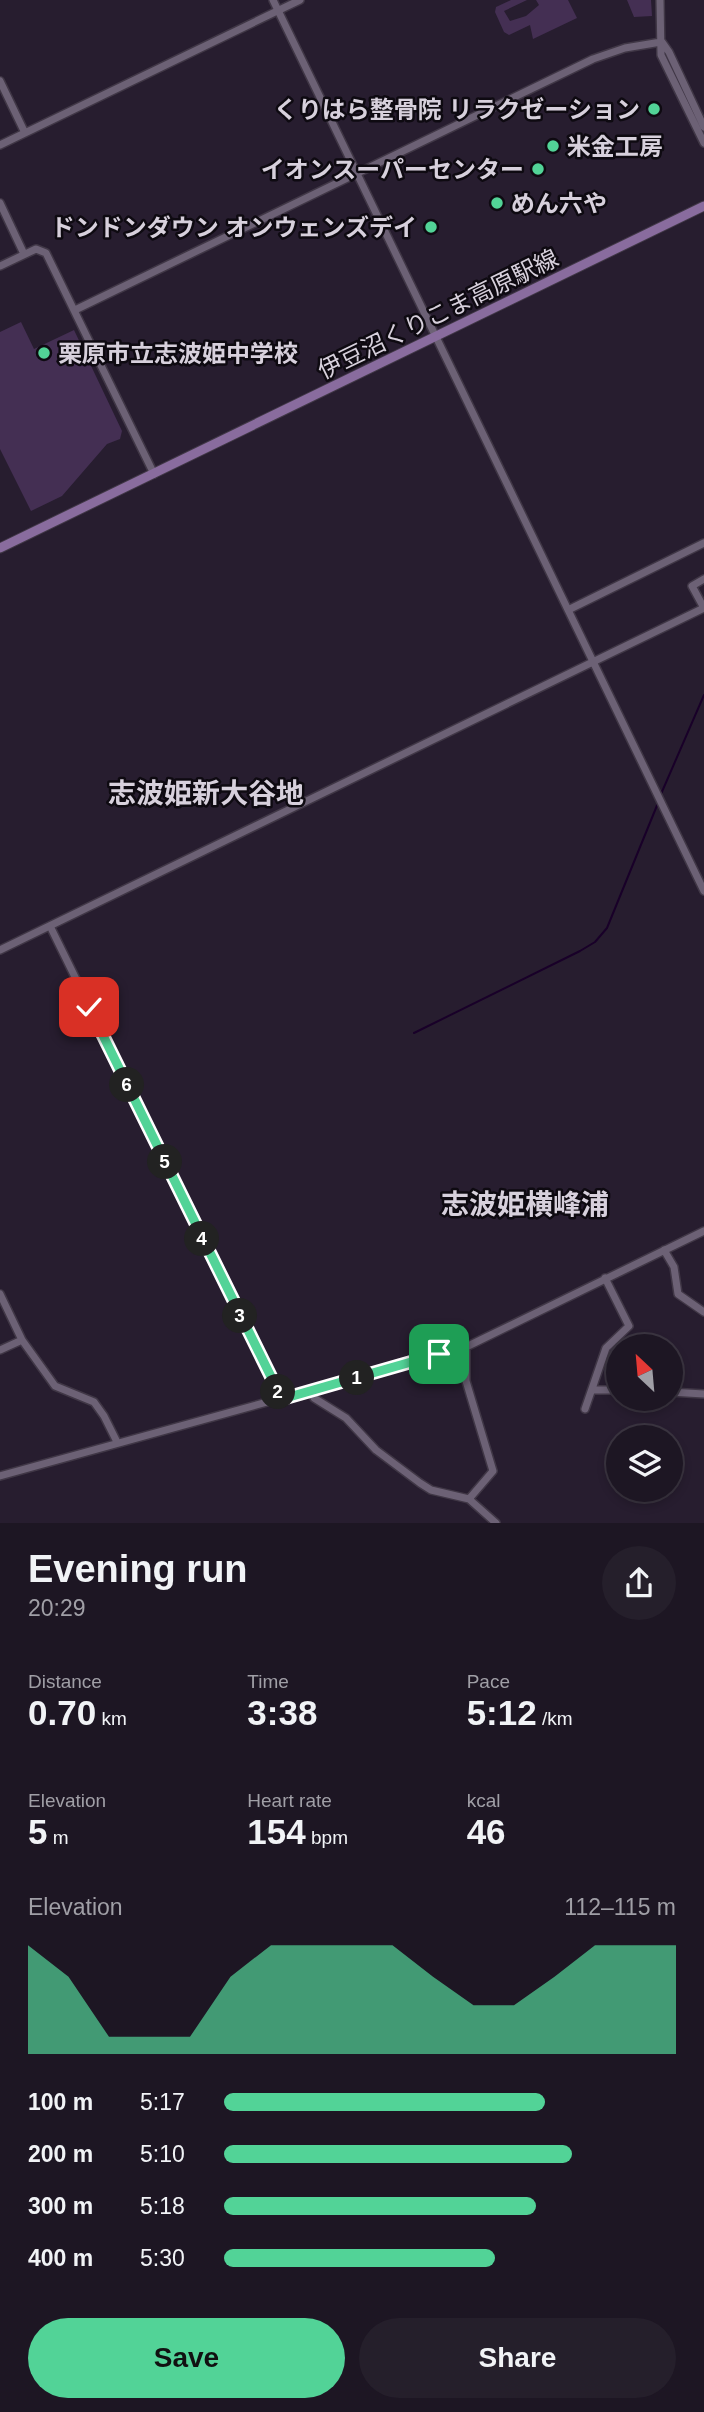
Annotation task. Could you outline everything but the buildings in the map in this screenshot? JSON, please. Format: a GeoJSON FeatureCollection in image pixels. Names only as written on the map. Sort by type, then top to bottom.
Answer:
{"type":"FeatureCollection","features":[{"type":"Feature","properties":{"kind":"main road","name":"伊豆沼くりこま高原駅線"},"geometry":{"type":"LineString","coordinates":[[0,548],[704,206]]}},
{"type":"Feature","properties":{"kind":"street"},"geometry":{"type":"LineString","coordinates":[[273,0],[704,891]]}},
{"type":"Feature","properties":{"kind":"street"},"geometry":{"type":"LineString","coordinates":[[0,145],[300,0]]}},
{"type":"Feature","properties":{"kind":"street"},"geometry":{"type":"LineString","coordinates":[[660,0],[665,69],[691,115]]}},
{"type":"Feature","properties":{"kind":"street"},"geometry":{"type":"LineString","coordinates":[[661,42],[704,127]]}},
{"type":"Feature","properties":{"kind":"street"},"geometry":{"type":"LineString","coordinates":[[75,310],[601,55],[661,42]]}},
{"type":"Feature","properties":{"kind":"street"},"geometry":{"type":"LineString","coordinates":[[675,66],[672,70],[704,143]]}},
{"type":"Feature","properties":{"kind":"street"},"geometry":{"type":"LineString","coordinates":[[0,81],[24,133]]}},
{"type":"Feature","properties":{"kind":"street"},"geometry":{"type":"LineString","coordinates":[[0,203],[24,254]]}},
{"type":"Feature","properties":{"kind":"street"},"geometry":{"type":"LineString","coordinates":[[0,266],[36,249],[46,253],[154,474]]}},
{"type":"Feature","properties":{"kind":"street"},"geometry":{"type":"LineString","coordinates":[[568,610],[704,543]]}},
{"type":"Feature","properties":{"kind":"street"},"geometry":{"type":"LineString","coordinates":[[0,950],[594,664],[704,608],[692,586],[704,579]]}},
{"type":"Feature","properties":{"kind":"street"},"geometry":{"type":"LineString","coordinates":[[50,926],[282,1399]]}},
{"type":"Feature","properties":{"kind":"street"},"geometry":{"type":"LineString","coordinates":[[0,1476],[466,1347],[704,1231]]}},
{"type":"Feature","properties":{"kind":"street"},"geometry":{"type":"LineString","coordinates":[[664,1250],[674,1267],[678,1294],[704,1312]]}},
{"type":"Feature","properties":{"kind":"street"},"geometry":{"type":"LineString","coordinates":[[585,1409],[606,1348],[629,1326],[605,1278]]}},
{"type":"Feature","properties":{"kind":"street"},"geometry":{"type":"LineString","coordinates":[[0,1294],[22,1340],[55,1386],[94,1402],[117,1442]]}},
{"type":"Feature","properties":{"kind":"street"},"geometry":{"type":"LineString","coordinates":[[0,1350],[22,1340]]}},
{"type":"Feature","properties":{"kind":"street"},"geometry":{"type":"LineString","coordinates":[[466,1347],[466,1381],[493,1471],[483,1486],[469,1499]]}},
{"type":"Feature","properties":{"kind":"street"},"geometry":{"type":"LineString","coordinates":[[310,1390],[314,1398],[345,1418],[376,1450],[420,1483],[431,1490],[469,1499],[496,1523]]}},
{"type":"Feature","properties":{"kind":"street"},"geometry":{"type":"LineString","coordinates":[[592,1390],[606,1390]]}},
{"type":"Feature","properties":{"kind":"street"},"geometry":{"type":"LineString","coordinates":[[683,1393],[704,1394]]}},
{"type":"Feature","properties":{"kind":"shaded area"},"geometry":{"type":"Polygon","coordinates":[[[511,0],[527,0],[504,11],[510,21],[526,16],[539,5],[536,0],[568,0],[577,18],[533,39],[530,25],[509,35],[504,32],[495,12],[496,7],[511,0]]]}},
{"type":"Feature","properties":{"kind":"shaded area"},"geometry":{"type":"Polygon","coordinates":[[[627,0],[651,0],[652,16],[634,17],[627,0]]]}},
{"type":"Feature","properties":{"kind":"shaded area","name":"栗原市立志波姫中学校"},"geometry":{"type":"Polygon","coordinates":[[[21,322],[34,349],[74,330],[122,431],[120,439],[107,444],[62,496],[31,511],[0,449],[0,332],[21,322]]]}},
{"type":"Feature","properties":{"kind":"waterway"},"geometry":{"type":"LineString","coordinates":[[661,794],[704,695]]}},
{"type":"Feature","properties":{"kind":"waterway"},"geometry":{"type":"LineString","coordinates":[[414,1033],[595,942],[607,928],[658,803]]}},
{"type":"Feature","properties":{"kind":"place","name":"くりはら整骨院 リラクゼーション"},"geometry":{"type":"Point","coordinates":[654,109]}},
{"type":"Feature","properties":{"kind":"place","name":"米金工房"},"geometry":{"type":"Point","coordinates":[553,146]}},
{"type":"Feature","properties":{"kind":"place","name":"イオンスーパーセンター"},"geometry":{"type":"Point","coordinates":[538,169]}},
{"type":"Feature","properties":{"kind":"place","name":"めん六や"},"geometry":{"type":"Point","coordinates":[497,203]}},
{"type":"Feature","properties":{"kind":"place","name":"ドンドンダウン オンウェンズデイ"},"geometry":{"type":"Point","coordinates":[431,227]}},
{"type":"Feature","properties":{"kind":"place","name":"栗原市立志波姫中学校"},"geometry":{"type":"Point","coordinates":[44,353]}},
{"type":"Feature","properties":{"kind":"district","name":"志波姫新大谷地"},"geometry":{"type":"Point","coordinates":[206,793]}},
{"type":"Feature","properties":{"kind":"district","name":"志波姫横峰浦"},"geometry":{"type":"Point","coordinates":[525,1204]}},
{"type":"Feature","properties":{"kind":"route"},"geometry":{"type":"LineString","coordinates":[[89,1007],[282,1399],[439,1354]]}}]}
